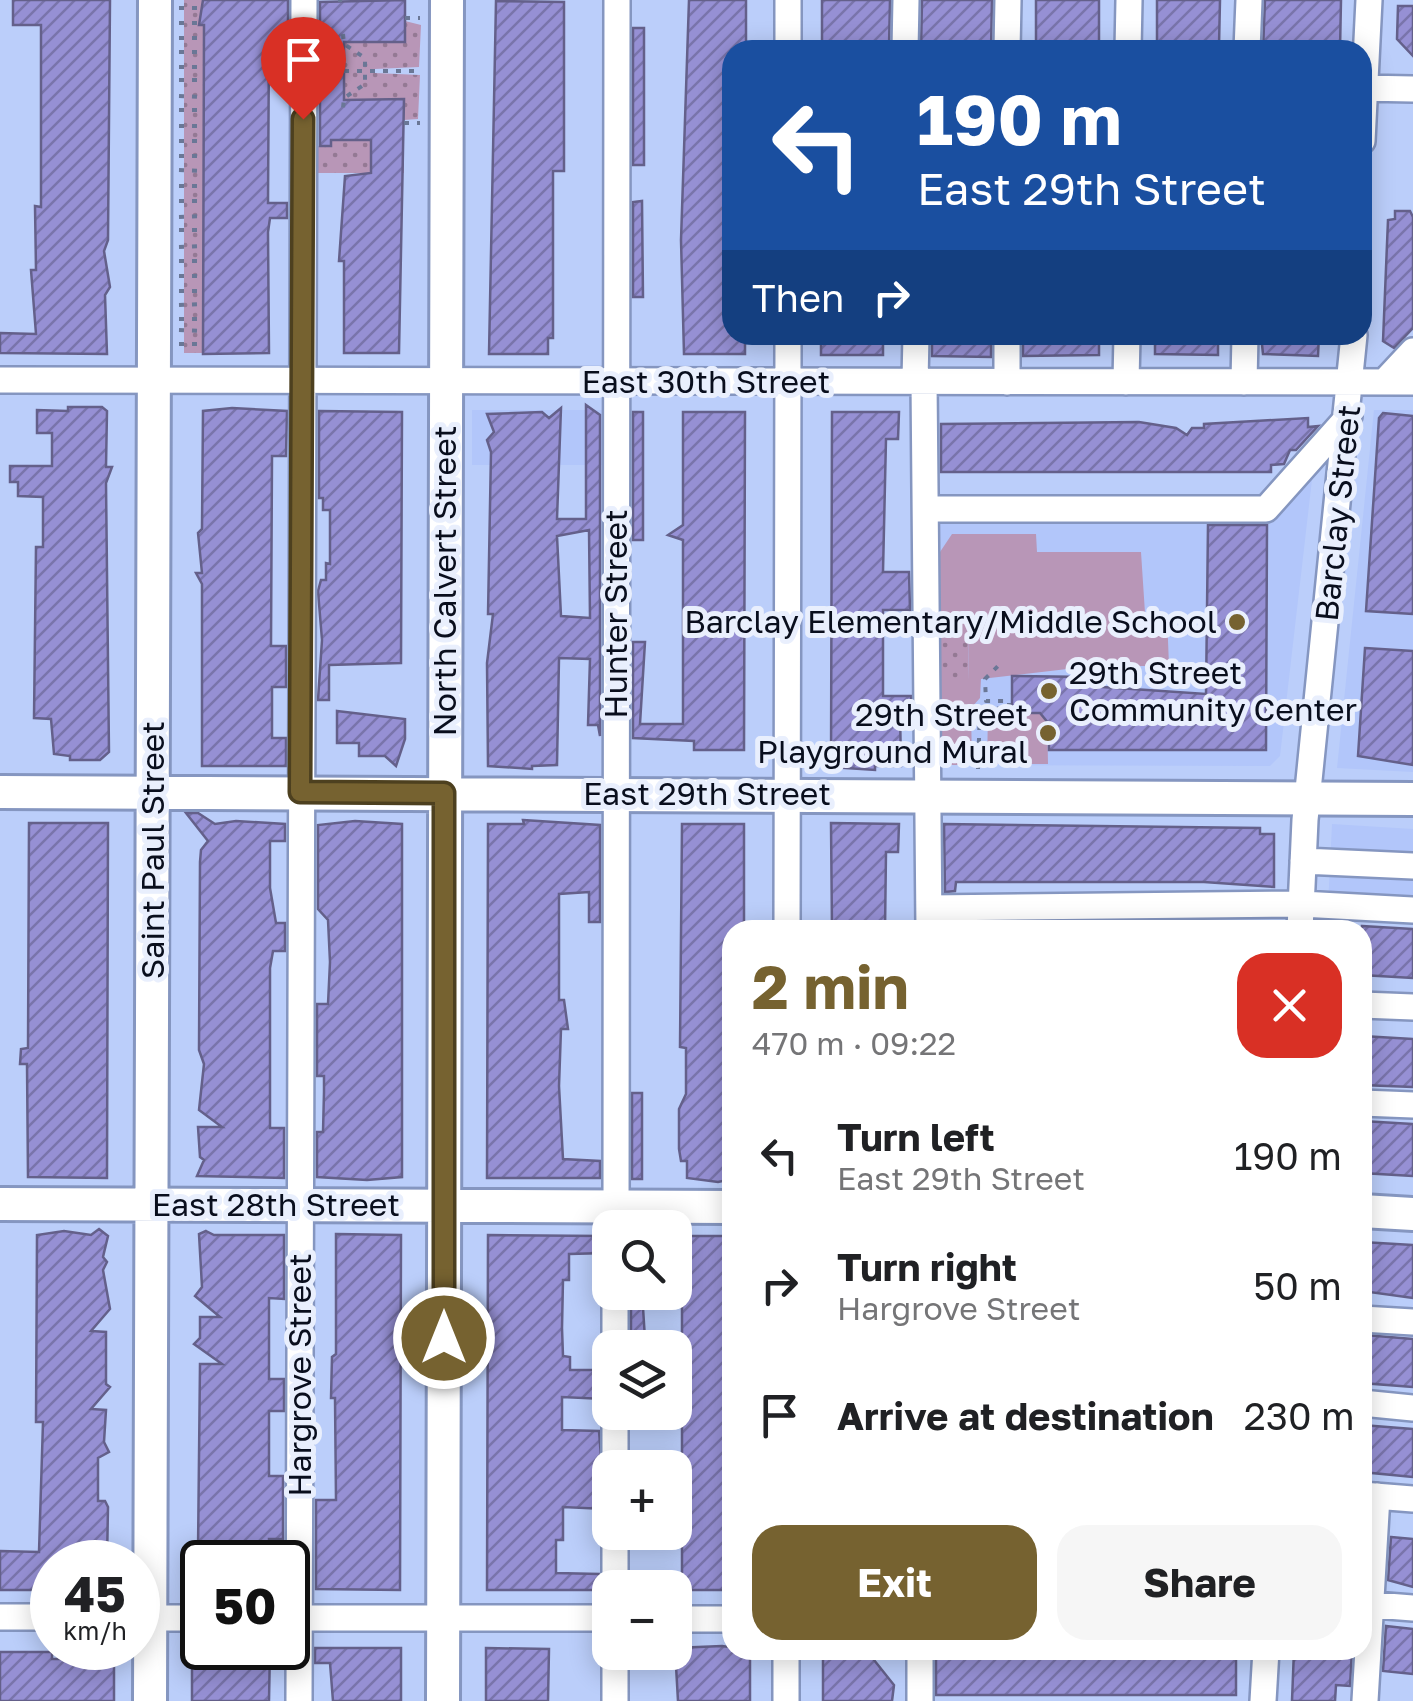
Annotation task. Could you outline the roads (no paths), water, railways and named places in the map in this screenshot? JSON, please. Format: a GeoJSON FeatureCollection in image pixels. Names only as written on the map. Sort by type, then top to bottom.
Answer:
{"type":"FeatureCollection","features":[{"type":"Feature","properties":{"kind":"main road","name":"Saint Paul Street"},"geometry":{"type":"LineString","coordinates":[[146,1540],[153,1204],[156,382],[167,4]]}},
{"type":"Feature","properties":{"kind":"main road","name":"North Calvert Street"},"geometry":{"type":"LineString","coordinates":[[436,9],[445,382],[442,1701]]}},
{"type":"Feature","properties":{"kind":"main road","name":"East 29th Street"},"geometry":{"type":"LineString","coordinates":[[0,792],[1413,799]]}},
{"type":"Feature","properties":{"kind":"main road","name":"East 28th Street"},"geometry":{"type":"LineString","coordinates":[[0,1204],[300,1204],[592,1216]]}},
{"type":"Feature","properties":{"kind":"main road","name":"East 28th Street"},"geometry":{"type":"LineString","coordinates":[[692,1210],[722,1208]]}},
{"type":"Feature","properties":{"kind":"main road"},"geometry":{"type":"LineString","coordinates":[[1372,1212],[1413,1214]]}},
{"type":"Feature","properties":{"kind":"main road","name":"Saint Paul Street"},"geometry":{"type":"LineString","coordinates":[[148,1670],[150,1701]]}},
{"type":"Feature","properties":{"kind":"street","name":"Hargrove Street"},"geometry":{"type":"LineString","coordinates":[[295,1540],[304,0]]}},
{"type":"Feature","properties":{"kind":"street","name":"Hunter Street"},"geometry":{"type":"LineString","coordinates":[[616,1210],[617,0]]}},
{"type":"Feature","properties":{"kind":"street"},"geometry":{"type":"LineString","coordinates":[[788,0],[788,40]]}},
{"type":"Feature","properties":{"kind":"street"},"geometry":{"type":"LineString","coordinates":[[905,40],[906,0]]}},
{"type":"Feature","properties":{"kind":"street"},"geometry":{"type":"LineString","coordinates":[[1008,0],[1008,40]]}},
{"type":"Feature","properties":{"kind":"street"},"geometry":{"type":"LineString","coordinates":[[1128,40],[1129,0]]}},
{"type":"Feature","properties":{"kind":"street"},"geometry":{"type":"LineString","coordinates":[[1248,40],[1249,0]]}},
{"type":"Feature","properties":{"kind":"street"},"geometry":{"type":"LineString","coordinates":[[1367,40],[1369,0]]}},
{"type":"Feature","properties":{"kind":"street"},"geometry":{"type":"LineString","coordinates":[[1372,88],[1413,89]]}},
{"type":"Feature","properties":{"kind":"street"},"geometry":{"type":"LineString","coordinates":[[786,920],[788,345]]}},
{"type":"Feature","properties":{"kind":"street"},"geometry":{"type":"LineString","coordinates":[[917,345],[926,509],[929,919],[1301,917],[1413,910]]}},
{"type":"Feature","properties":{"kind":"street"},"geometry":{"type":"LineString","coordinates":[[1006,345],[1006,382]]}},
{"type":"Feature","properties":{"kind":"street"},"geometry":{"type":"LineString","coordinates":[[1126,345],[1126,382]]}},
{"type":"Feature","properties":{"kind":"street"},"geometry":{"type":"LineString","coordinates":[[1244,382],[1245,345]]}},
{"type":"Feature","properties":{"kind":"street","name":"Barclay Street"},"geometry":{"type":"LineString","coordinates":[[1301,917],[1308,796],[1354,345]]}},
{"type":"Feature","properties":{"kind":"street"},"geometry":{"type":"LineString","coordinates":[[1384,382],[1413,350]]}},
{"type":"Feature","properties":{"kind":"street","name":"East 30th Street"},"geometry":{"type":"LineString","coordinates":[[0,380],[1413,382]]}},
{"type":"Feature","properties":{"kind":"street"},"geometry":{"type":"LineString","coordinates":[[926,509],[1266,508],[1349,416]]}},
{"type":"Feature","properties":{"kind":"street"},"geometry":{"type":"LineString","coordinates":[[1303,861],[1413,866]]}},
{"type":"Feature","properties":{"kind":"street"},"geometry":{"type":"LineString","coordinates":[[1372,1006],[1413,1008]]}},
{"type":"Feature","properties":{"kind":"street"},"geometry":{"type":"LineString","coordinates":[[1372,1103],[1413,1106]]}},
{"type":"Feature","properties":{"kind":"street"},"geometry":{"type":"LineString","coordinates":[[1372,1320],[1413,1322]]}},
{"type":"Feature","properties":{"kind":"street"},"geometry":{"type":"LineString","coordinates":[[1372,1404],[1413,1408]]}},
{"type":"Feature","properties":{"kind":"street"},"geometry":{"type":"LineString","coordinates":[[1372,1495],[1413,1499]]}},
{"type":"Feature","properties":{"kind":"street"},"geometry":{"type":"LineString","coordinates":[[1372,1605],[1413,1608]]}},
{"type":"Feature","properties":{"kind":"street"},"geometry":{"type":"LineString","coordinates":[[0,1616],[30,1617]]}},
{"type":"Feature","properties":{"kind":"street"},"geometry":{"type":"LineString","coordinates":[[310,1618],[592,1618]]}},
{"type":"Feature","properties":{"kind":"street"},"geometry":{"type":"LineString","coordinates":[[692,1618],[722,1619]]}},
{"type":"Feature","properties":{"kind":"street"},"geometry":{"type":"LineString","coordinates":[[786,1660],[786,1701]]}},
{"type":"Feature","properties":{"kind":"street"},"geometry":{"type":"LineString","coordinates":[[920,1660],[920,1701]]}},
{"type":"Feature","properties":{"kind":"street"},"geometry":{"type":"LineString","coordinates":[[1263,1701],[1265,1660]]}},
{"type":"Feature","properties":{"kind":"street"},"geometry":{"type":"LineString","coordinates":[[1364,1701],[1365,1660]]}},
{"type":"Feature","properties":{"kind":"street","name":"Hargrove Street"},"geometry":{"type":"LineString","coordinates":[[297,1670],[299,1701]]}},
{"type":"Feature","properties":{"kind":"street"},"geometry":{"type":"LineString","coordinates":[[615,1670],[615,1701]]}},
{"type":"Feature","properties":{"kind":"place","name":"Barclay Elementary/Middle School"},"geometry":{"type":"Point","coordinates":[1237,622]}},
{"type":"Feature","properties":{"kind":"place","name":"29th Street Community Center"},"geometry":{"type":"Point","coordinates":[1049,691]}},
{"type":"Feature","properties":{"kind":"place","name":"29th Street Playground Mural"},"geometry":{"type":"Point","coordinates":[1048,733]}}]}
